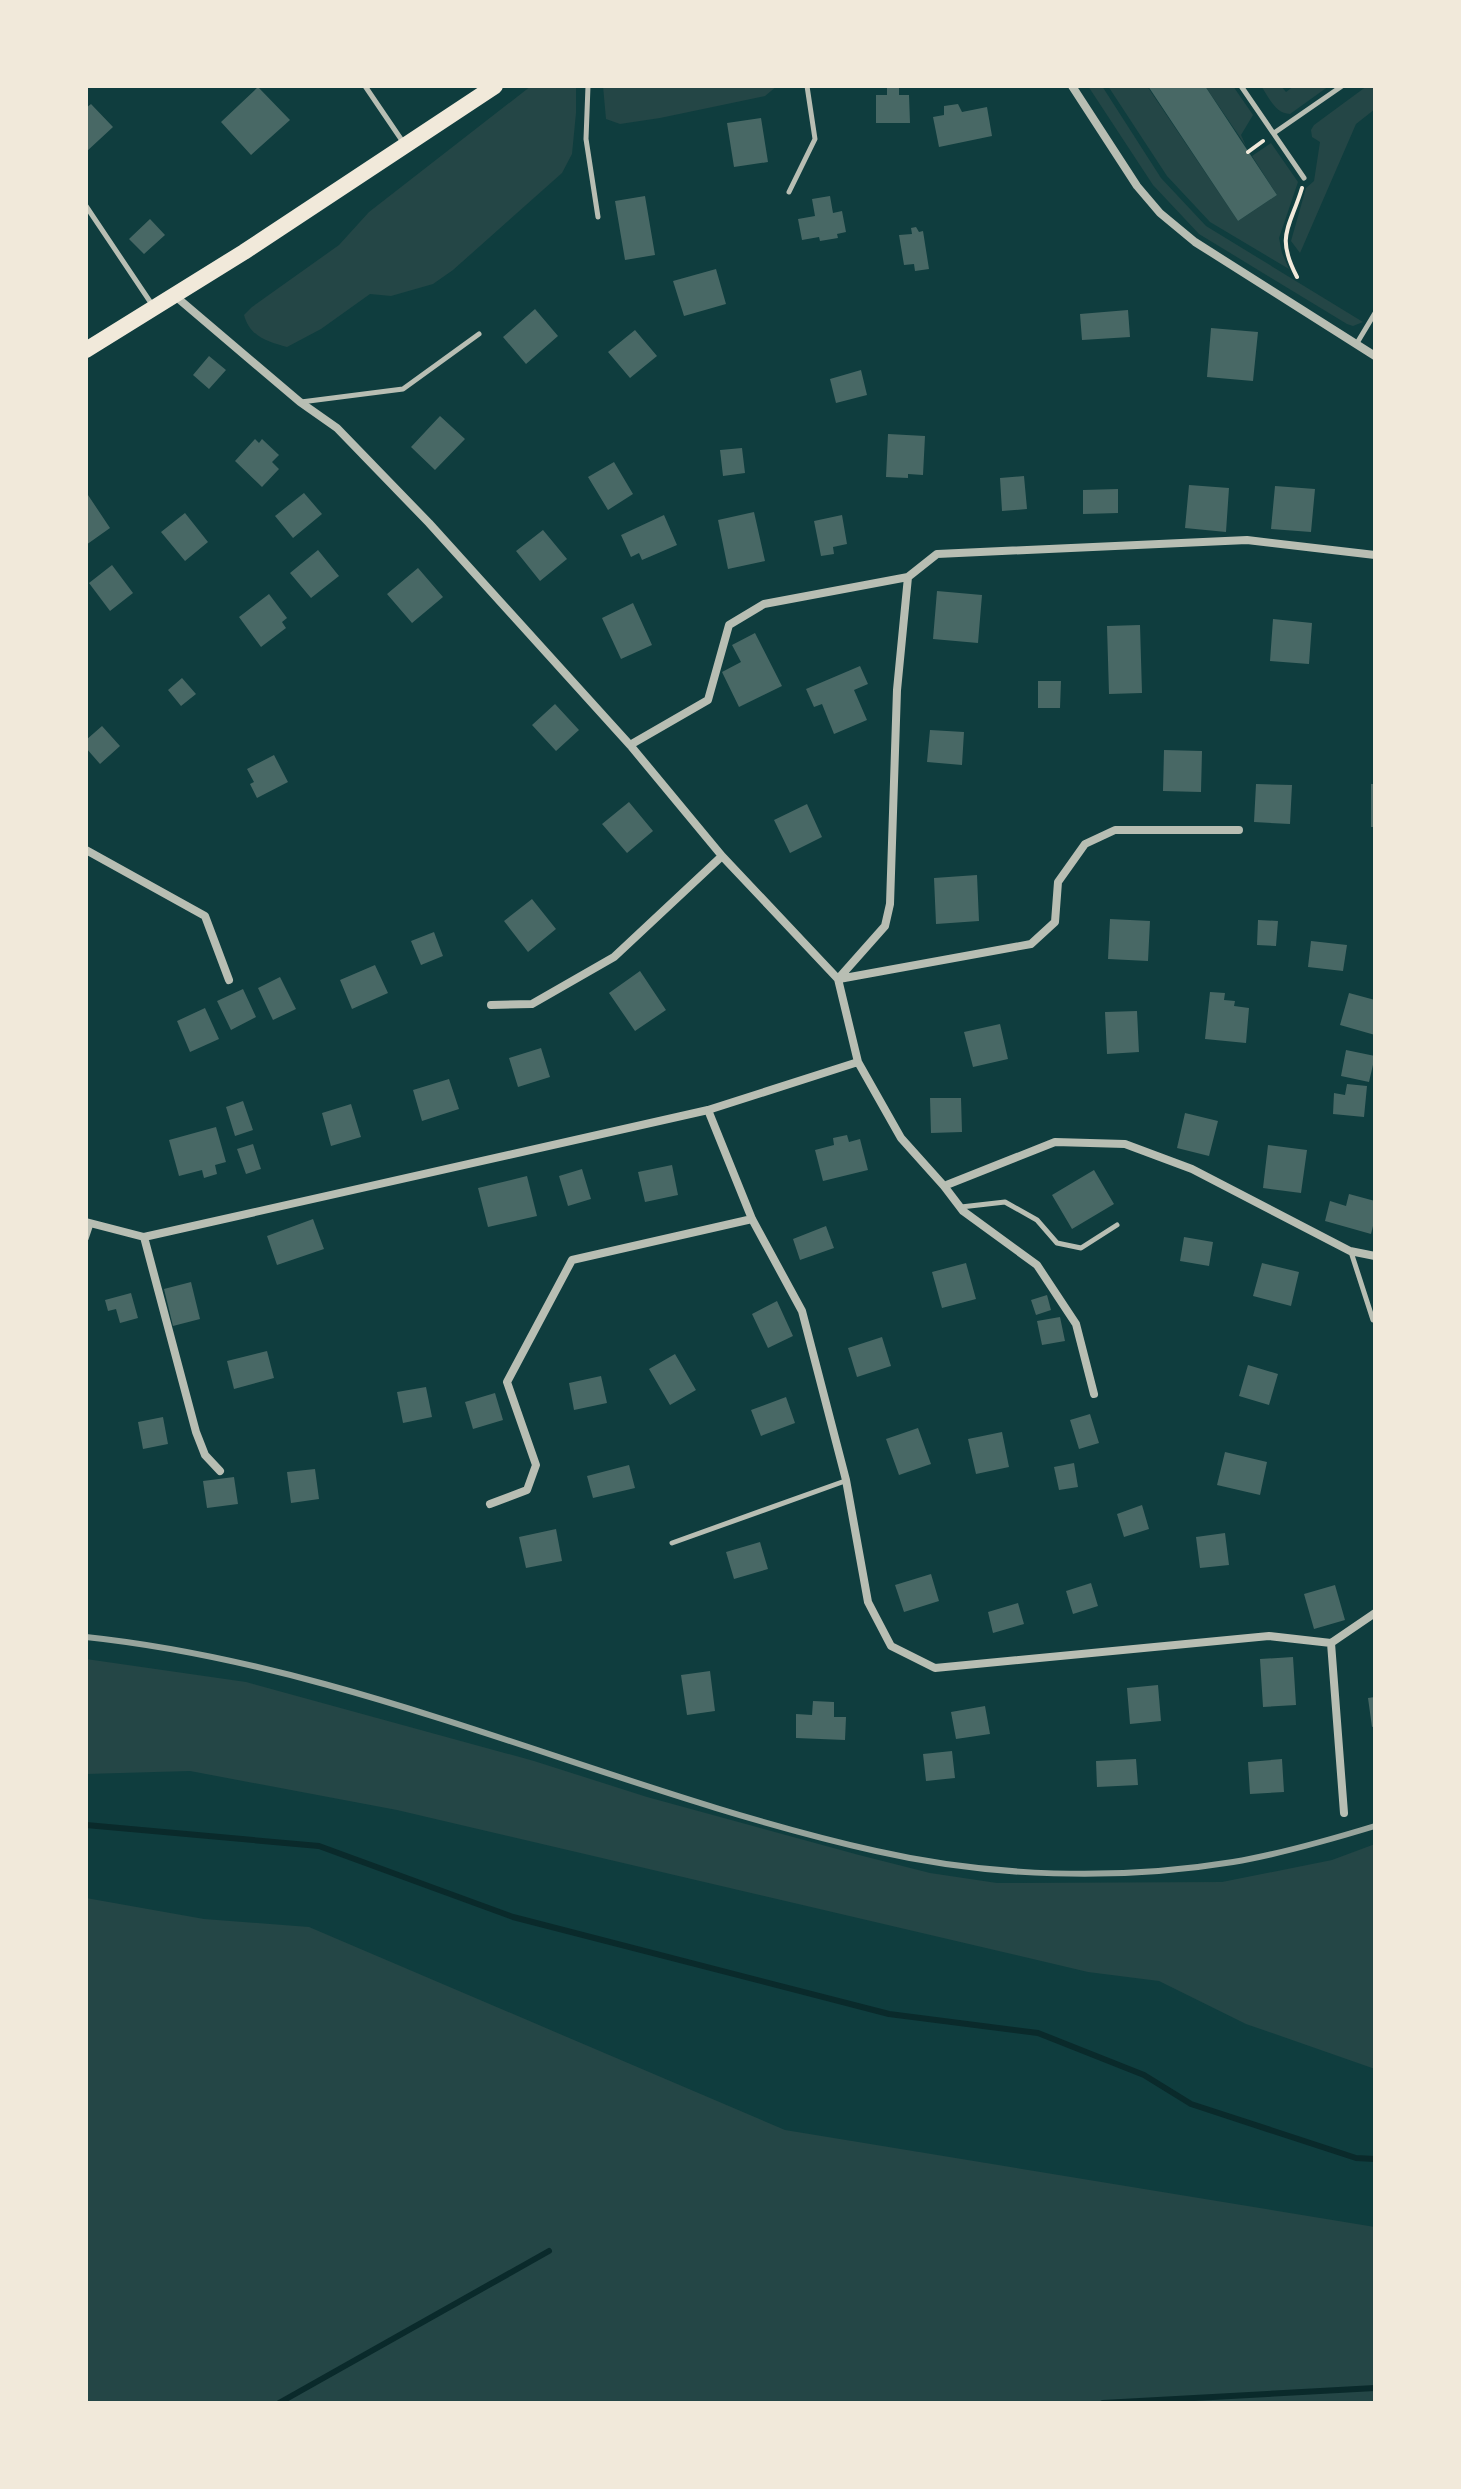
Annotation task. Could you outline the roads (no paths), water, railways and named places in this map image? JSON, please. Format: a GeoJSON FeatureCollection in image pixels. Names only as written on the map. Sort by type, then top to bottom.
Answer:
{"type":"FeatureCollection","features":[{"type":"Feature","properties":{"kind":"main road"},"geometry":{"type":"LineString","coordinates":[[86,350],[244,252],[495,86]]}},
{"type":"Feature","properties":{"kind":"street"},"geometry":{"type":"LineString","coordinates":[[1072,86],[1137,186],[1160,213],[1195,242],[1375,356]]}},
{"type":"Feature","properties":{"kind":"street"},"geometry":{"type":"LineString","coordinates":[[173,295],[300,402],[337,428],[429,523],[630,745],[722,856],[838,979],[858,1062],[901,1138],[960,1207],[1037,1265],[1076,1324],[1094,1394]]}},
{"type":"Feature","properties":{"kind":"street"},"geometry":{"type":"LineString","coordinates":[[630,745],[708,700],[729,625],[764,604],[908,577],[937,554],[1247,540],[1375,555]]}},
{"type":"Feature","properties":{"kind":"street"},"geometry":{"type":"LineString","coordinates":[[838,979],[885,926],[890,904],[897,690],[908,577]]}},
{"type":"Feature","properties":{"kind":"street"},"geometry":{"type":"LineString","coordinates":[[838,979],[1031,944],[1055,922],[1058,882],[1085,844],[1115,830],[1239,830]]}},
{"type":"Feature","properties":{"kind":"street"},"geometry":{"type":"LineString","coordinates":[[86,850],[205,916],[229,980]]}},
{"type":"Feature","properties":{"kind":"street"},"geometry":{"type":"LineString","coordinates":[[491,1005],[532,1004],[614,957],[722,856]]}},
{"type":"Feature","properties":{"kind":"street"},"geometry":{"type":"LineString","coordinates":[[89,1222],[144,1237],[708,1110],[858,1062]]}},
{"type":"Feature","properties":{"kind":"street"},"geometry":{"type":"LineString","coordinates":[[708,1110],[752,1219],[802,1311],[846,1480],[868,1602],[891,1646],[935,1668],[1269,1636],[1331,1643],[1375,1613]]}},
{"type":"Feature","properties":{"kind":"street"},"geometry":{"type":"LineString","coordinates":[[944,1186],[1055,1142],[1125,1144],[1192,1169],[1350,1251],[1375,1256]]}},
{"type":"Feature","properties":{"kind":"street"},"geometry":{"type":"LineString","coordinates":[[490,1504],[527,1490],[536,1465],[507,1382],[572,1260],[752,1219]]}},
{"type":"Feature","properties":{"kind":"street"},"geometry":{"type":"LineString","coordinates":[[144,1237],[196,1432],[205,1455],[220,1471]]}},
{"type":"Feature","properties":{"kind":"street"},"geometry":{"type":"LineString","coordinates":[[1331,1643],[1344,1813]]}},
{"type":"Feature","properties":{"kind":"lane"},"geometry":{"type":"LineString","coordinates":[[365,86],[406,146]]}},
{"type":"Feature","properties":{"kind":"lane"},"geometry":{"type":"LineString","coordinates":[[588,86],[586,139],[598,217]]}},
{"type":"Feature","properties":{"kind":"lane"},"geometry":{"type":"LineString","coordinates":[[789,192],[815,139],[807,86]]}},
{"type":"Feature","properties":{"kind":"lane"},"geometry":{"type":"LineString","coordinates":[[1241,86],[1304,178]]}},
{"type":"Feature","properties":{"kind":"lane"},"geometry":{"type":"LineString","coordinates":[[1272,135],[1342,86]]}},
{"type":"Feature","properties":{"kind":"lane"},"geometry":{"type":"LineString","coordinates":[[86,206],[154,307]]}},
{"type":"Feature","properties":{"kind":"lane"},"geometry":{"type":"LineString","coordinates":[[1356,344],[1375,313]]}},
{"type":"Feature","properties":{"kind":"lane"},"geometry":{"type":"LineString","coordinates":[[300,402],[403,389],[479,334]]}},
{"type":"Feature","properties":{"kind":"lane"},"geometry":{"type":"LineString","coordinates":[[960,1207],[1005,1202],[1037,1220],[1057,1243],[1081,1248],[1117,1225]]}},
{"type":"Feature","properties":{"kind":"lane"},"geometry":{"type":"LineString","coordinates":[[86,1239],[89,1222]]}},
{"type":"Feature","properties":{"kind":"lane"},"geometry":{"type":"LineString","coordinates":[[1350,1251],[1373,1320]]}},
{"type":"Feature","properties":{"kind":"lane"},"geometry":{"type":"LineString","coordinates":[[672,1543],[846,1480]]}},
{"type":"Feature","properties":{"kind":"waterway"},"geometry":{"type":"LineString","coordinates":[[86,1825],[319,1846],[513,1917],[889,2014],[1038,2033],[1144,2075],[1191,2104],[1356,2158],[1375,2159]]}},
{"type":"Feature","properties":{"kind":"waterway"},"geometry":{"type":"LineString","coordinates":[[279,2403],[549,2251]]}},
{"type":"Feature","properties":{"kind":"waterway"},"geometry":{"type":"LineString","coordinates":[[1103,2403],[1375,2388]]}},
{"type":"Feature","properties":{"kind":"railway"},"geometry":{"type":"LineString","coordinates":[[86,1637],[187,1652],[287,1674],[484,1732],[777,1826],[919,1860],[1008,1871],[1144,1872],[1269,1855],[1375,1826]]}}]}
